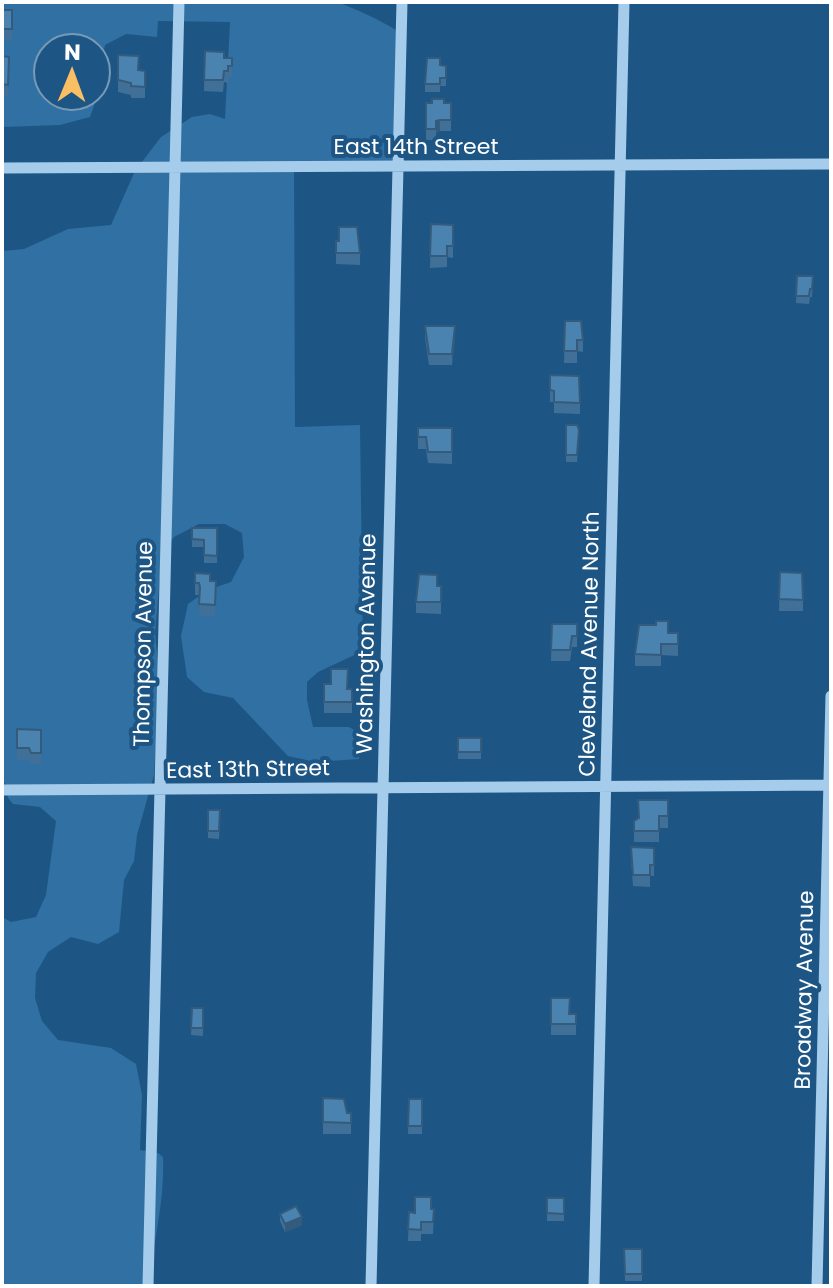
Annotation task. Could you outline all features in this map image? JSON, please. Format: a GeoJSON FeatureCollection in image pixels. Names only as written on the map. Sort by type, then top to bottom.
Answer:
{"type":"FeatureCollection","features":[{"type":"Feature","properties":{"kind":"street","name":"Thompson Avenue"},"geometry":{"type":"LineString","coordinates":[[148,1286],[179,2]]}},
{"type":"Feature","properties":{"kind":"street","name":"Washington Avenue"},"geometry":{"type":"LineString","coordinates":[[371,1286],[402,2]]}},
{"type":"Feature","properties":{"kind":"street","name":"Cleveland Avenue North"},"geometry":{"type":"LineString","coordinates":[[594,1286],[624,2]]}},
{"type":"Feature","properties":{"kind":"street","name":"East 14th Street"},"geometry":{"type":"LineString","coordinates":[[2,168],[831,164]]}},
{"type":"Feature","properties":{"kind":"street","name":"Broadway Avenue"},"geometry":{"type":"LineString","coordinates":[[817,1286],[831,696]]}},
{"type":"Feature","properties":{"kind":"street","name":"East 13th Street"},"geometry":{"type":"LineString","coordinates":[[2,790],[830,785]]}},
{"type":"Feature","properties":{"kind":"shaded area"},"geometry":{"type":"Polygon","coordinates":[[[2,2],[337,2],[399,32],[396,171],[294,166],[295,427],[360,425],[363,651],[318,672],[307,682],[307,700],[313,727],[349,727],[361,734],[359,759],[315,762],[288,756],[233,698],[204,692],[187,677],[181,636],[188,604],[208,590],[231,582],[244,557],[242,533],[225,524],[199,524],[174,537],[162,553],[155,633],[160,685],[154,775],[137,835],[134,861],[124,880],[119,932],[98,944],[71,937],[48,952],[36,973],[35,998],[42,1021],[58,1040],[111,1048],[136,1064],[142,1095],[140,1150],[163,1157],[161,1206],[149,1286],[2,1286],[2,917],[11,922],[36,917],[46,895],[56,821],[40,807],[13,804],[2,782],[2,251],[24,249],[68,229],[111,225],[135,171],[161,137],[192,117],[210,114],[225,119],[230,22],[158,21],[157,37],[126,34],[112,41],[112,32],[32,32],[32,112],[92,112],[90,117],[60,125],[2,127],[2,2]]]}},
{"type":"Feature","properties":{"kind":"building"},"geometry":{"type":"Polygon","coordinates":[[[2,10],[12,10],[12,29],[2,29],[2,10]]]}},
{"type":"Feature","properties":{"kind":"building"},"geometry":{"type":"Polygon","coordinates":[[[205,51],[224,52],[224,58],[232,58],[232,66],[224,71],[223,80],[204,80],[205,51]]]}},
{"type":"Feature","properties":{"kind":"building"},"geometry":{"type":"Polygon","coordinates":[[[118,55],[139,56],[138,70],[145,71],[145,87],[131,86],[131,83],[118,80],[118,55]]]}},
{"type":"Feature","properties":{"kind":"building"},"geometry":{"type":"Polygon","coordinates":[[[2,56],[9,57],[8,85],[2,84],[2,56]]]}},
{"type":"Feature","properties":{"kind":"building"},"geometry":{"type":"Polygon","coordinates":[[[427,58],[440,58],[440,65],[446,66],[446,78],[440,78],[440,84],[425,84],[427,58]]]}},
{"type":"Feature","properties":{"kind":"building"},"geometry":{"type":"Polygon","coordinates":[[[432,99],[444,99],[444,103],[451,103],[451,120],[436,121],[436,129],[426,129],[426,103],[432,103],[432,99]]]}},
{"type":"Feature","properties":{"kind":"building"},"geometry":{"type":"Polygon","coordinates":[[[431,224],[453,225],[453,246],[447,246],[447,256],[430,256],[431,224]]]}},
{"type":"Feature","properties":{"kind":"building"},"geometry":{"type":"Polygon","coordinates":[[[339,227],[357,227],[360,253],[336,253],[339,227]]]}},
{"type":"Feature","properties":{"kind":"building"},"geometry":{"type":"Polygon","coordinates":[[[797,276],[813,276],[809,296],[796,296],[797,276]]]}},
{"type":"Feature","properties":{"kind":"building"},"geometry":{"type":"Polygon","coordinates":[[[565,321],[581,321],[583,340],[577,340],[577,351],[564,351],[565,321]]]}},
{"type":"Feature","properties":{"kind":"building"},"geometry":{"type":"Polygon","coordinates":[[[425,326],[455,326],[452,354],[429,354],[425,326]]]}},
{"type":"Feature","properties":{"kind":"building"},"geometry":{"type":"Polygon","coordinates":[[[550,375],[579,376],[580,403],[554,402],[550,375]]]}},
{"type":"Feature","properties":{"kind":"building"},"geometry":{"type":"Polygon","coordinates":[[[566,425],[577,425],[579,430],[577,455],[566,455],[566,425]]]}},
{"type":"Feature","properties":{"kind":"building"},"geometry":{"type":"Polygon","coordinates":[[[418,428],[452,428],[452,452],[428,452],[426,437],[418,437],[418,428]]]}},
{"type":"Feature","properties":{"kind":"building"},"geometry":{"type":"Polygon","coordinates":[[[192,528],[217,528],[217,556],[204,555],[204,540],[192,539],[192,528]]]}},
{"type":"Feature","properties":{"kind":"building"},"geometry":{"type":"Polygon","coordinates":[[[780,572],[802,573],[803,600],[779,599],[780,572]]]}},
{"type":"Feature","properties":{"kind":"building"},"geometry":{"type":"Polygon","coordinates":[[[195,573],[210,574],[210,581],[216,581],[215,605],[199,604],[200,587],[199,583],[195,583],[195,573]]]}},
{"type":"Feature","properties":{"kind":"building"},"geometry":{"type":"Polygon","coordinates":[[[419,574],[437,575],[441,602],[416,602],[419,574]]]}},
{"type":"Feature","properties":{"kind":"building"},"geometry":{"type":"Polygon","coordinates":[[[656,621],[668,621],[668,633],[678,633],[678,644],[661,644],[661,655],[635,654],[639,625],[656,625],[656,621]]]}},
{"type":"Feature","properties":{"kind":"building"},"geometry":{"type":"Polygon","coordinates":[[[552,624],[577,624],[577,636],[572,636],[570,650],[551,650],[552,624]]]}},
{"type":"Feature","properties":{"kind":"building"},"geometry":{"type":"Polygon","coordinates":[[[331,669],[348,669],[347,689],[352,689],[352,702],[324,702],[324,684],[331,684],[331,669]]]}},
{"type":"Feature","properties":{"kind":"building"},"geometry":{"type":"Polygon","coordinates":[[[17,729],[41,730],[41,753],[31,753],[29,748],[17,748],[17,729]]]}},
{"type":"Feature","properties":{"kind":"building"},"geometry":{"type":"Polygon","coordinates":[[[458,738],[481,738],[481,752],[458,752],[458,738]]]}},
{"type":"Feature","properties":{"kind":"building"},"geometry":{"type":"Polygon","coordinates":[[[638,800],[668,800],[668,816],[659,816],[659,831],[634,831],[634,821],[639,818],[638,800]]]}},
{"type":"Feature","properties":{"kind":"building"},"geometry":{"type":"Polygon","coordinates":[[[208,810],[220,810],[219,831],[208,831],[208,810]]]}},
{"type":"Feature","properties":{"kind":"building"},"geometry":{"type":"Polygon","coordinates":[[[631,847],[654,848],[654,865],[650,865],[650,875],[633,875],[631,847]]]}},
{"type":"Feature","properties":{"kind":"building"},"geometry":{"type":"Polygon","coordinates":[[[551,998],[570,998],[569,1014],[576,1014],[576,1024],[551,1024],[551,998]]]}},
{"type":"Feature","properties":{"kind":"building"},"geometry":{"type":"Polygon","coordinates":[[[192,1008],[203,1008],[203,1028],[191,1028],[192,1008]]]}},
{"type":"Feature","properties":{"kind":"building"},"geometry":{"type":"Polygon","coordinates":[[[323,1098],[344,1099],[347,1113],[351,1113],[351,1123],[323,1122],[323,1098]]]}},
{"type":"Feature","properties":{"kind":"building"},"geometry":{"type":"Polygon","coordinates":[[[409,1099],[422,1099],[422,1126],[408,1126],[409,1099]]]}},
{"type":"Feature","properties":{"kind":"building"},"geometry":{"type":"Polygon","coordinates":[[[415,1197],[431,1197],[431,1209],[434,1209],[433,1222],[421,1222],[421,1230],[408,1229],[409,1212],[415,1213],[415,1197]]]}},
{"type":"Feature","properties":{"kind":"building"},"geometry":{"type":"Polygon","coordinates":[[[547,1198],[564,1198],[564,1214],[547,1213],[547,1198]]]}},
{"type":"Feature","properties":{"kind":"building"},"geometry":{"type":"Polygon","coordinates":[[[296,1206],[302,1217],[285,1224],[280,1214],[296,1206]]]}},
{"type":"Feature","properties":{"kind":"building"},"geometry":{"type":"Polygon","coordinates":[[[624,1249],[642,1249],[642,1274],[625,1274],[624,1249]]]}}]}
